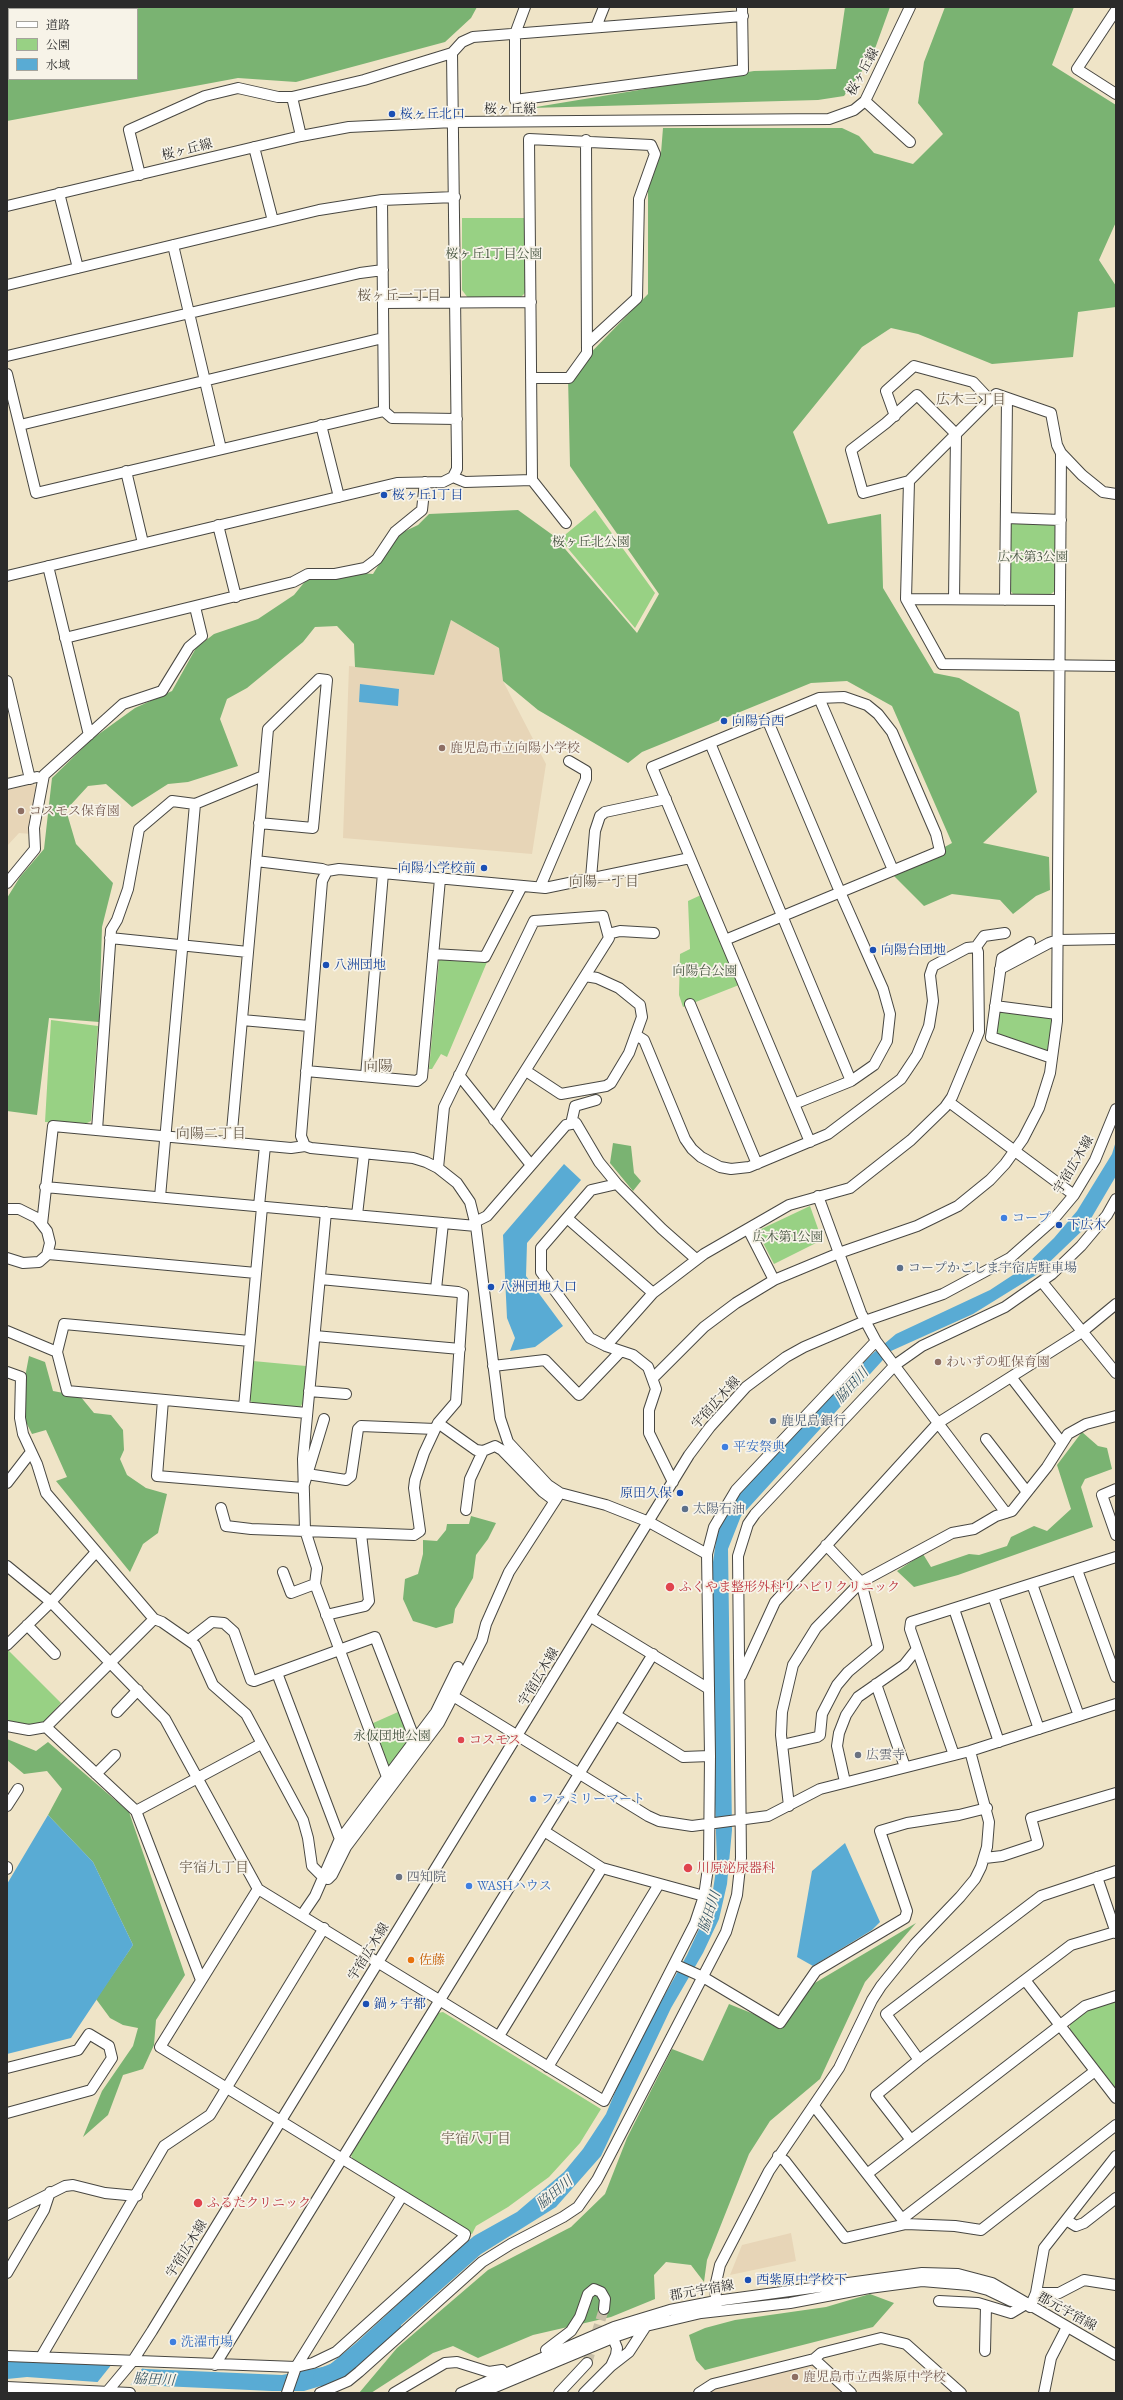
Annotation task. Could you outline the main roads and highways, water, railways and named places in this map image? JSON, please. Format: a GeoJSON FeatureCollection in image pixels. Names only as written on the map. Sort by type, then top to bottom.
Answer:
{"type":"FeatureCollection","features":[{"type":"Feature","properties":{"kind":"water"},"geometry":{"type":"Polygon","coordinates":[[[360,684],[399,689],[398,706],[359,702],[360,684]]]}},
{"type":"Feature","properties":{"kind":"water"},"geometry":{"type":"Polygon","coordinates":[[[1116,1141],[1116,1176],[1086,1227],[1036,1275],[973,1314],[891,1351],[741,1516],[728,1549],[732,1830],[727,1884],[719,1919],[703,1953],[671,2008],[601,2156],[556,2207],[481,2254],[391,2334],[324,2385],[304,2391],[272,2391],[139,2385],[27,2377],[7,2379],[7,2361],[101,2363],[146,2369],[282,2375],[328,2366],[356,2343],[474,2236],[517,2212],[564,2172],[583,2149],[606,2114],[628,2061],[687,1955],[707,1912],[713,1890],[717,1863],[712,1714],[712,1569],[718,1527],[730,1504],[810,1417],[871,1355],[896,1334],[990,1290],[1022,1269],[1054,1238],[1077,1211],[1112,1154],[1116,1141]]]}},
{"type":"Feature","properties":{"kind":"water"},"geometry":{"type":"Polygon","coordinates":[[[564,1164],[581,1180],[527,1243],[526,1276],[563,1326],[535,1347],[510,1351],[515,1338],[507,1318],[503,1235],[564,1164]]]}},
{"type":"Feature","properties":{"kind":"water"},"geometry":{"type":"Polygon","coordinates":[[[48,1815],[93,1862],[133,1945],[71,2038],[7,2054],[7,1884],[48,1815]]]}},
{"type":"Feature","properties":{"kind":"water"},"geometry":{"type":"Polygon","coordinates":[[[845,1843],[880,1922],[872,1930],[813,1966],[797,1957],[812,1871],[845,1843]]]}},
{"type":"Feature","properties":{"kind":"waterway","name":"脇田川"},"geometry":{"type":"LineString","coordinates":[[323,2377],[348,2367],[392,2329]]}},
{"type":"Feature","properties":{"kind":"tunnel"},"geometry":{"type":"LineString","coordinates":[[587,2363],[604,2309]]}},
{"type":"Feature","properties":{"kind":"place","name":"桜ヶ丘北口"},"geometry":{"type":"Point","coordinates":[392,114]}},
{"type":"Feature","properties":{"kind":"place","name":"桜ヶ丘1丁目"},"geometry":{"type":"Point","coordinates":[384,495]}},
{"type":"Feature","properties":{"kind":"place","name":"向陽台西"},"geometry":{"type":"Point","coordinates":[724,721]}},
{"type":"Feature","properties":{"kind":"place","name":"鹿児島市立向陽小学校"},"geometry":{"type":"Point","coordinates":[442,748]}},
{"type":"Feature","properties":{"kind":"place","name":"コスモス保育園"},"geometry":{"type":"Point","coordinates":[21,811]}},
{"type":"Feature","properties":{"kind":"place","name":"向陽小学校前"},"geometry":{"type":"Point","coordinates":[484,868]}},
{"type":"Feature","properties":{"kind":"place","name":"向陽台団地"},"geometry":{"type":"Point","coordinates":[873,950]}},
{"type":"Feature","properties":{"kind":"place","name":"八洲団地"},"geometry":{"type":"Point","coordinates":[326,965]}},
{"type":"Feature","properties":{"kind":"place","name":"コープ"},"geometry":{"type":"Point","coordinates":[1004,1218]}},
{"type":"Feature","properties":{"kind":"place","name":"下広木"},"geometry":{"type":"Point","coordinates":[1059,1225]}},
{"type":"Feature","properties":{"kind":"place","name":"コープかごしま宇宿店駐車場"},"geometry":{"type":"Point","coordinates":[900,1268]}},
{"type":"Feature","properties":{"kind":"place","name":"八洲団地入口"},"geometry":{"type":"Point","coordinates":[491,1287]}},
{"type":"Feature","properties":{"kind":"place","name":"わいずの虹保育園"},"geometry":{"type":"Point","coordinates":[938,1362]}},
{"type":"Feature","properties":{"kind":"place","name":"鹿児島銀行"},"geometry":{"type":"Point","coordinates":[773,1421]}},
{"type":"Feature","properties":{"kind":"place","name":"平安祭典"},"geometry":{"type":"Point","coordinates":[725,1447]}},
{"type":"Feature","properties":{"kind":"place","name":"原田久保"},"geometry":{"type":"Point","coordinates":[680,1493]}},
{"type":"Feature","properties":{"kind":"place","name":"太陽石油"},"geometry":{"type":"Point","coordinates":[685,1509]}},
{"type":"Feature","properties":{"kind":"place","name":"ふくやま整形外科リハビリクリニック"},"geometry":{"type":"Point","coordinates":[670,1587]}},
{"type":"Feature","properties":{"kind":"place","name":"コスモス"},"geometry":{"type":"Point","coordinates":[461,1740]}},
{"type":"Feature","properties":{"kind":"place","name":"広雲寺"},"geometry":{"type":"Point","coordinates":[858,1755]}},
{"type":"Feature","properties":{"kind":"place","name":"ファミリーマート"},"geometry":{"type":"Point","coordinates":[533,1799]}},
{"type":"Feature","properties":{"kind":"place","name":"川原泌尿器科"},"geometry":{"type":"Point","coordinates":[688,1868]}},
{"type":"Feature","properties":{"kind":"place","name":"四知院"},"geometry":{"type":"Point","coordinates":[399,1877]}},
{"type":"Feature","properties":{"kind":"place","name":"WASHハウス"},"geometry":{"type":"Point","coordinates":[469,1886]}},
{"type":"Feature","properties":{"kind":"place","name":"佐藤"},"geometry":{"type":"Point","coordinates":[411,1960]}},
{"type":"Feature","properties":{"kind":"place","name":"鍋ヶ宇都"},"geometry":{"type":"Point","coordinates":[366,2004]}},
{"type":"Feature","properties":{"kind":"place","name":"ふるたクリニック"},"geometry":{"type":"Point","coordinates":[198,2203]}},
{"type":"Feature","properties":{"kind":"place","name":"西紫原中学校下"},"geometry":{"type":"Point","coordinates":[748,2280]}},
{"type":"Feature","properties":{"kind":"place","name":"洗濯市場"},"geometry":{"type":"Point","coordinates":[173,2342]}},
{"type":"Feature","properties":{"kind":"place","name":"鹿児島市立西紫原中学校"},"geometry":{"type":"Point","coordinates":[795,2377]}},
{"type":"Feature","properties":{"kind":"district","name":"桜ヶ丘一丁目"},"geometry":{"type":"Point","coordinates":[399,296]}},
{"type":"Feature","properties":{"kind":"district","name":"広木三丁目"},"geometry":{"type":"Point","coordinates":[971,400]}},
{"type":"Feature","properties":{"kind":"district","name":"向陽一丁目"},"geometry":{"type":"Point","coordinates":[604,882]}},
{"type":"Feature","properties":{"kind":"district","name":"向陽"},"geometry":{"type":"Point","coordinates":[378,1067]}},
{"type":"Feature","properties":{"kind":"district","name":"向陽二丁目"},"geometry":{"type":"Point","coordinates":[211,1134]}},
{"type":"Feature","properties":{"kind":"district","name":"宇宿九丁目"},"geometry":{"type":"Point","coordinates":[214,1868]}},
{"type":"Feature","properties":{"kind":"district","name":"宇宿八丁目"},"geometry":{"type":"Point","coordinates":[476,2139]}},
{"type":"Feature","properties":{"kind":"park label","name":"桜ヶ丘1丁目公園"},"geometry":{"type":"Point","coordinates":[494,254]}},
{"type":"Feature","properties":{"kind":"park label","name":"桜ヶ丘北公園"},"geometry":{"type":"Point","coordinates":[591,542]}},
{"type":"Feature","properties":{"kind":"park label","name":"広木第3公園"},"geometry":{"type":"Point","coordinates":[1033,557]}},
{"type":"Feature","properties":{"kind":"park label","name":"向陽台公園"},"geometry":{"type":"Point","coordinates":[705,971]}},
{"type":"Feature","properties":{"kind":"park label","name":"広木第1公園"},"geometry":{"type":"Point","coordinates":[788,1237]}},
{"type":"Feature","properties":{"kind":"park label","name":"永仮団地公園"},"geometry":{"type":"Point","coordinates":[392,1736]}}]}
